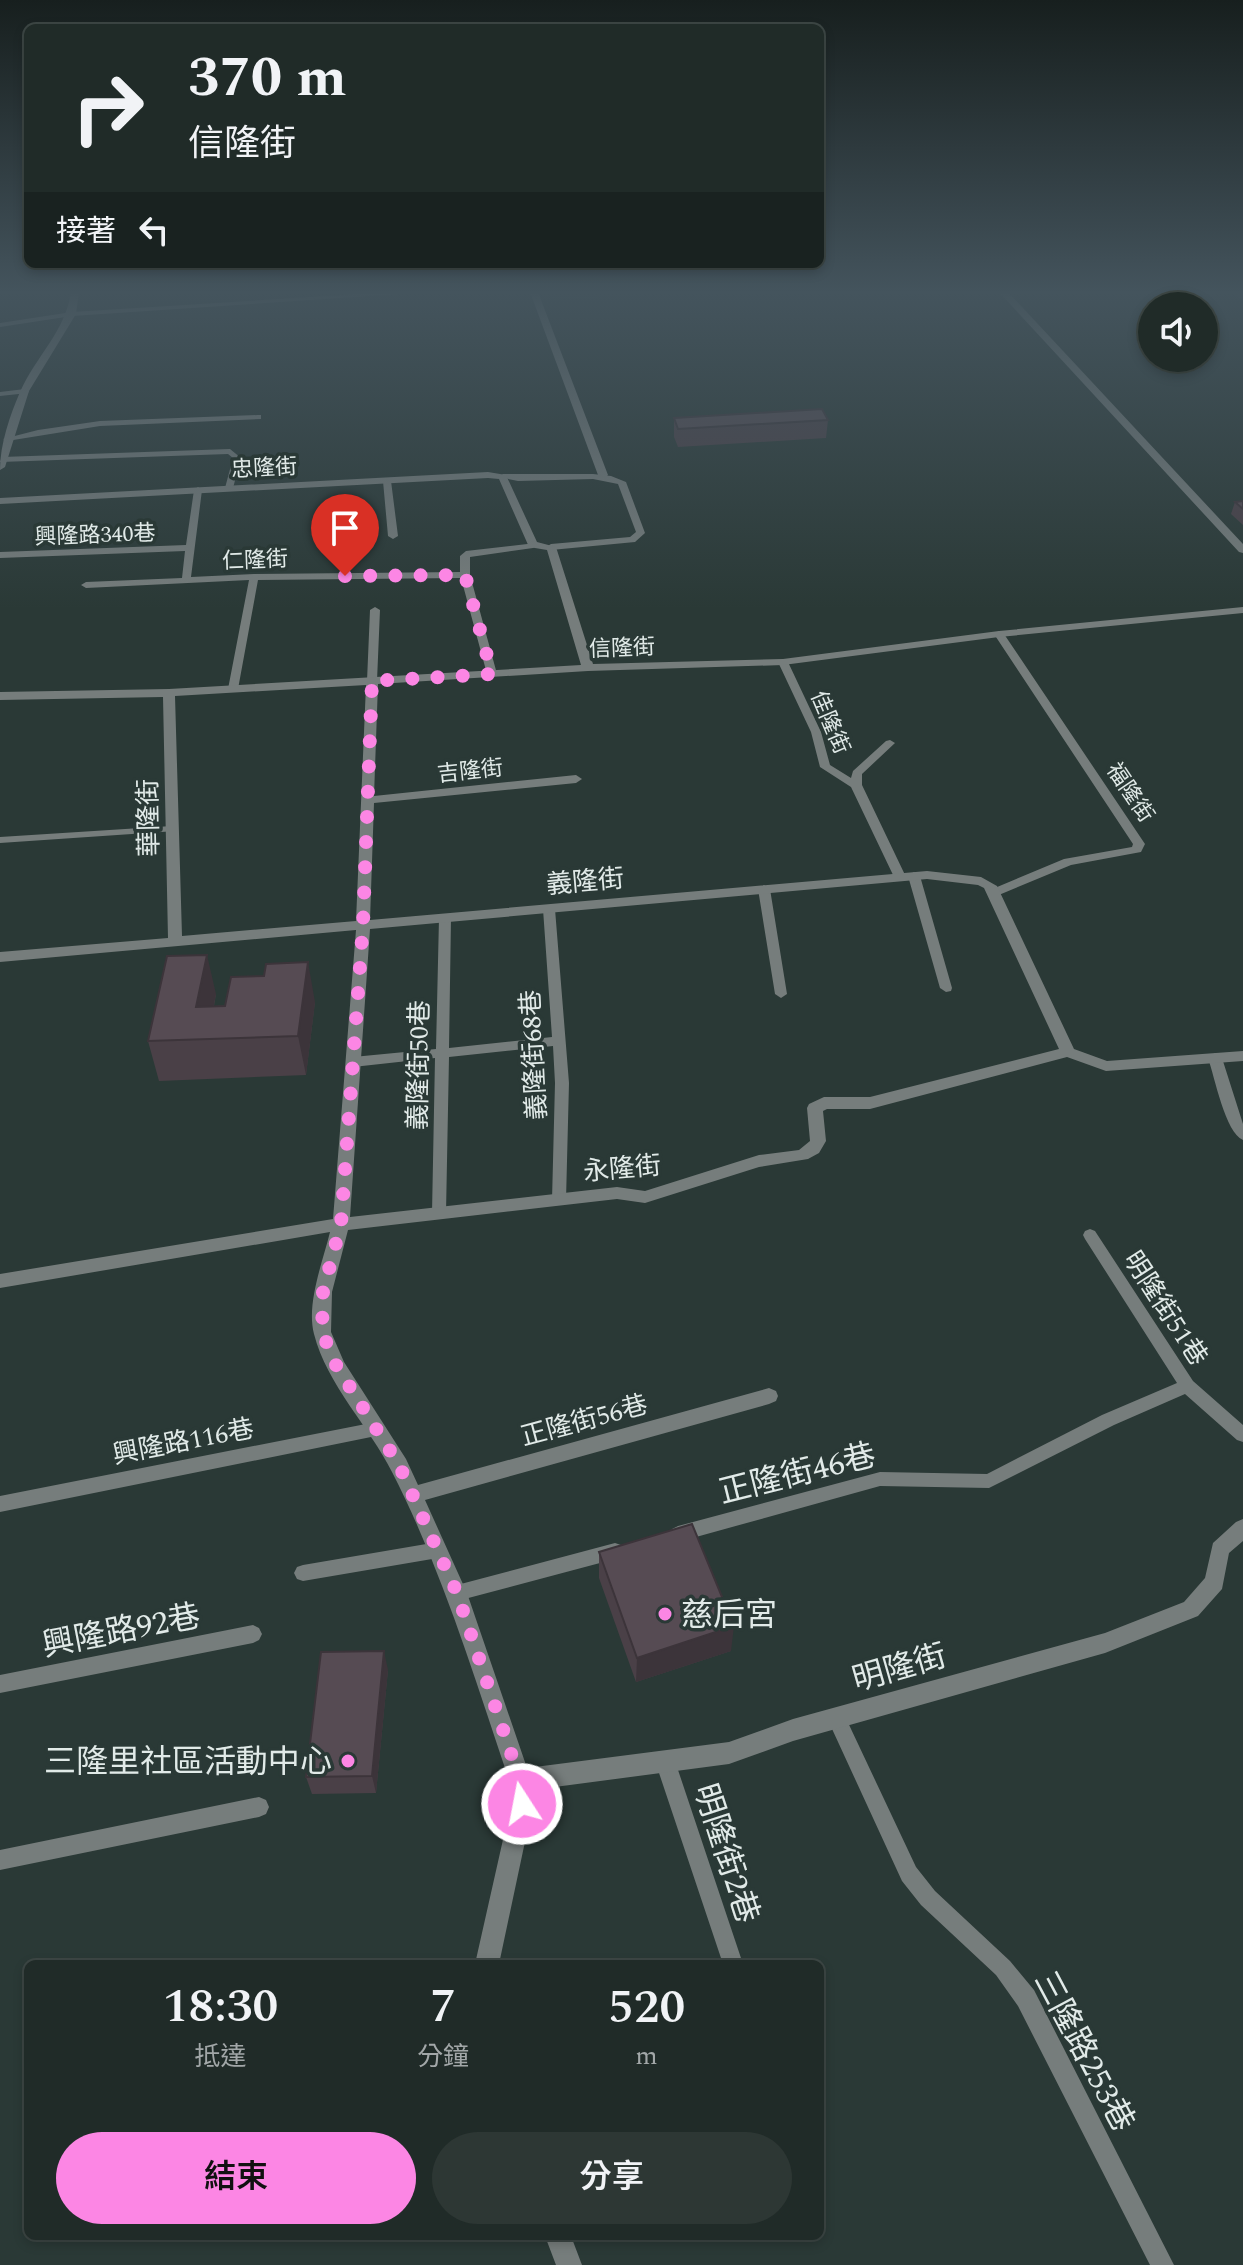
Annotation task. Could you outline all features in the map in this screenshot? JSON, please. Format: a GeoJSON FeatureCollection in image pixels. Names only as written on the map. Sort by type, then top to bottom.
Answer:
{"type":"FeatureCollection","features":[{"type":"Feature","properties":{"kind":"street"},"geometry":{"type":"LineString","coordinates":[[1,464],[22,398]]}},
{"type":"Feature","properties":{"kind":"street"},"geometry":{"type":"LineString","coordinates":[[574,398],[603,475]]}},
{"type":"Feature","properties":{"kind":"street"},"geometry":{"type":"LineString","coordinates":[[1101,398],[1243,550]]}},
{"type":"Feature","properties":{"kind":"street","name":"忠隆街"},"geometry":{"type":"LineString","coordinates":[[0,501],[488,475],[503,477]]}},
{"type":"Feature","properties":{"kind":"street"},"geometry":{"type":"LineString","coordinates":[[503,477],[533,545],[551,547],[588,668]]}},
{"type":"Feature","properties":{"kind":"street","name":"信隆街"},"geometry":{"type":"LineString","coordinates":[[0,696],[169,693],[588,668],[783,662],[999,634],[1243,610]]}},
{"type":"Feature","properties":{"kind":"street"},"geometry":{"type":"LineString","coordinates":[[372,681],[363,925],[341,1224],[323,1292],[322,1332],[336,1365],[399,1465],[438,1550],[457,1593],[520,1780],[522,1804],[488,1960]]}},
{"type":"Feature","properties":{"kind":"street","name":"華隆街"},"geometry":{"type":"LineString","coordinates":[[169,693],[175,942]]}},
{"type":"Feature","properties":{"kind":"street","name":"吉隆街"},"geometry":{"type":"LineString","coordinates":[[368,800],[576,779]]}},
{"type":"Feature","properties":{"kind":"street","name":"義隆街"},"geometry":{"type":"LineString","coordinates":[[0,957],[907,877],[981,881],[990,886],[994,893]]}},
{"type":"Feature","properties":{"kind":"street"},"geometry":{"type":"LineString","coordinates":[[994,893],[1068,1052],[1106,1066],[1243,1056]]}},
{"type":"Feature","properties":{"kind":"street","name":"永隆街"},"geometry":{"type":"LineString","coordinates":[[0,1281],[341,1224],[617,1193],[645,1197],[759,1161],[802,1155],[813,1149],[818,1141],[815,1108],[824,1103],[870,1103],[1068,1052]]}},
{"type":"Feature","properties":{"kind":"street","name":"正隆街56巷"},"geometry":{"type":"LineString","coordinates":[[412,1495],[769,1396]]}},
{"type":"Feature","properties":{"kind":"street","name":"明隆街"},"geometry":{"type":"LineString","coordinates":[[520,1780],[729,1753],[836,1718],[1105,1643],[1191,1609],[1215,1582],[1220,1549],[1243,1528]]}},
{"type":"Feature","properties":{"kind":"street"},"geometry":{"type":"LineString","coordinates":[[560,2240],[569,2265]]}},
{"type":"Feature","properties":{"kind":"lane"},"geometry":{"type":"LineString","coordinates":[[7,439],[59,427],[91,424],[258,417]]}},
{"type":"Feature","properties":{"kind":"lane"},"geometry":{"type":"LineString","coordinates":[[1,464],[230,451],[237,458],[229,488]]}},
{"type":"Feature","properties":{"kind":"lane"},"geometry":{"type":"LineString","coordinates":[[503,477],[526,480],[603,475],[622,482],[641,533],[632,540],[551,547]]}},
{"type":"Feature","properties":{"kind":"lane"},"geometry":{"type":"LineString","coordinates":[[387,481],[393,536]]}},
{"type":"Feature","properties":{"kind":"lane","name":"仁隆街"},"geometry":{"type":"LineString","coordinates":[[198,490],[186,580],[465,575]]}},
{"type":"Feature","properties":{"kind":"lane"},"geometry":{"type":"LineString","coordinates":[[492,674],[465,575],[465,556],[533,545]]}},
{"type":"Feature","properties":{"kind":"lane","name":"興隆路340巷"},"geometry":{"type":"LineString","coordinates":[[0,555],[190,548]]}},
{"type":"Feature","properties":{"kind":"lane"},"geometry":{"type":"LineString","coordinates":[[233,689],[254,577]]}},
{"type":"Feature","properties":{"kind":"lane"},"geometry":{"type":"LineString","coordinates":[[86,585],[186,580]]}},
{"type":"Feature","properties":{"kind":"lane"},"geometry":{"type":"LineString","coordinates":[[372,681],[375,610]]}},
{"type":"Feature","properties":{"kind":"lane","name":"福隆街"},"geometry":{"type":"LineString","coordinates":[[994,893],[1046,869],[1137,850],[1139,844],[999,634]]}},
{"type":"Feature","properties":{"kind":"lane","name":"佳隆街"},"geometry":{"type":"LineString","coordinates":[[783,662],[816,732],[825,767],[856,785],[907,877],[946,988]]}},
{"type":"Feature","properties":{"kind":"lane","name":"佳隆街"},"geometry":{"type":"LineString","coordinates":[[856,785],[857,773],[890,743]]}},
{"type":"Feature","properties":{"kind":"lane"},"geometry":{"type":"LineString","coordinates":[[0,840],[172,829]]}},
{"type":"Feature","properties":{"kind":"lane"},"geometry":{"type":"LineString","coordinates":[[764,889],[781,994]]}},
{"type":"Feature","properties":{"kind":"lane","name":"義隆街68巷"},"geometry":{"type":"LineString","coordinates":[[549,909],[562,1083],[559,1200]]}},
{"type":"Feature","properties":{"kind":"lane","name":"義隆街50巷"},"geometry":{"type":"LineString","coordinates":[[439,1213],[445,918]]}},
{"type":"Feature","properties":{"kind":"lane"},"geometry":{"type":"LineString","coordinates":[[353,1062],[559,1041]]}},
{"type":"Feature","properties":{"kind":"lane"},"geometry":{"type":"LineString","coordinates":[[1215,1058],[1236,1125],[1243,1135]]}},
{"type":"Feature","properties":{"kind":"lane","name":"明隆街51巷"},"geometry":{"type":"LineString","coordinates":[[1090,1235],[1187,1386],[1243,1435]]}},
{"type":"Feature","properties":{"kind":"lane","name":"正隆街46巷"},"geometry":{"type":"LineString","coordinates":[[657,1539],[880,1479],[989,1481],[1108,1420],[1187,1386]]}},
{"type":"Feature","properties":{"kind":"lane","name":"興隆路116巷"},"geometry":{"type":"LineString","coordinates":[[0,1504],[376,1429]]}},
{"type":"Feature","properties":{"kind":"lane"},"geometry":{"type":"LineString","coordinates":[[457,1593],[626,1547]]}},
{"type":"Feature","properties":{"kind":"lane"},"geometry":{"type":"LineString","coordinates":[[303,1573],[438,1550]]}},
{"type":"Feature","properties":{"kind":"lane","name":"興隆路92巷"},"geometry":{"type":"LineString","coordinates":[[0,1684],[253,1634]]}},
{"type":"Feature","properties":{"kind":"lane","name":"三隆路253巷"},"geometry":{"type":"LineString","coordinates":[[836,1718],[909,1874],[928,1898],[1003,1968],[1026,1998],[1162,2265]]}},
{"type":"Feature","properties":{"kind":"lane","name":"明隆街2巷"},"geometry":{"type":"LineString","coordinates":[[665,1761],[732,1960]]}},
{"type":"Feature","properties":{"kind":"lane"},"geometry":{"type":"LineString","coordinates":[[0,1860],[259,1807]]}},
{"type":"Feature","properties":{"kind":"building"},"geometry":{"type":"Polygon","coordinates":[[[822,409],[828,420],[678,429],[674,418],[822,409]]]}},
{"type":"Feature","properties":{"kind":"building"},"geometry":{"type":"Polygon","coordinates":[[[207,955],[196,1007],[225,1006],[231,977],[264,976],[266,964],[308,962],[298,1036],[148,1041],[167,956],[207,955]]]}},
{"type":"Feature","properties":{"kind":"building","name":"慈后宮"},"geometry":{"type":"Polygon","coordinates":[[[692,1524],[734,1626],[637,1658],[599,1552],[692,1524]]]}},
{"type":"Feature","properties":{"kind":"building","name":"三隆里社區活動中心"},"geometry":{"type":"Polygon","coordinates":[[[384,1651],[372,1776],[306,1777],[321,1652],[384,1651]]]}},
{"type":"Feature","properties":{"kind":"place","name":"慈后宮"},"geometry":{"type":"Point","coordinates":[665,1614]}},
{"type":"Feature","properties":{"kind":"place","name":"三隆里社區活動中心"},"geometry":{"type":"Point","coordinates":[348,1761]}},
{"type":"Feature","properties":{"kind":"route"},"geometry":{"type":"LineString","coordinates":[[345,576],[465,575],[492,674],[372,681],[363,925],[341,1224],[323,1292],[322,1332],[336,1365],[399,1465],[457,1593],[520,1780],[522,1804]]}}]}
